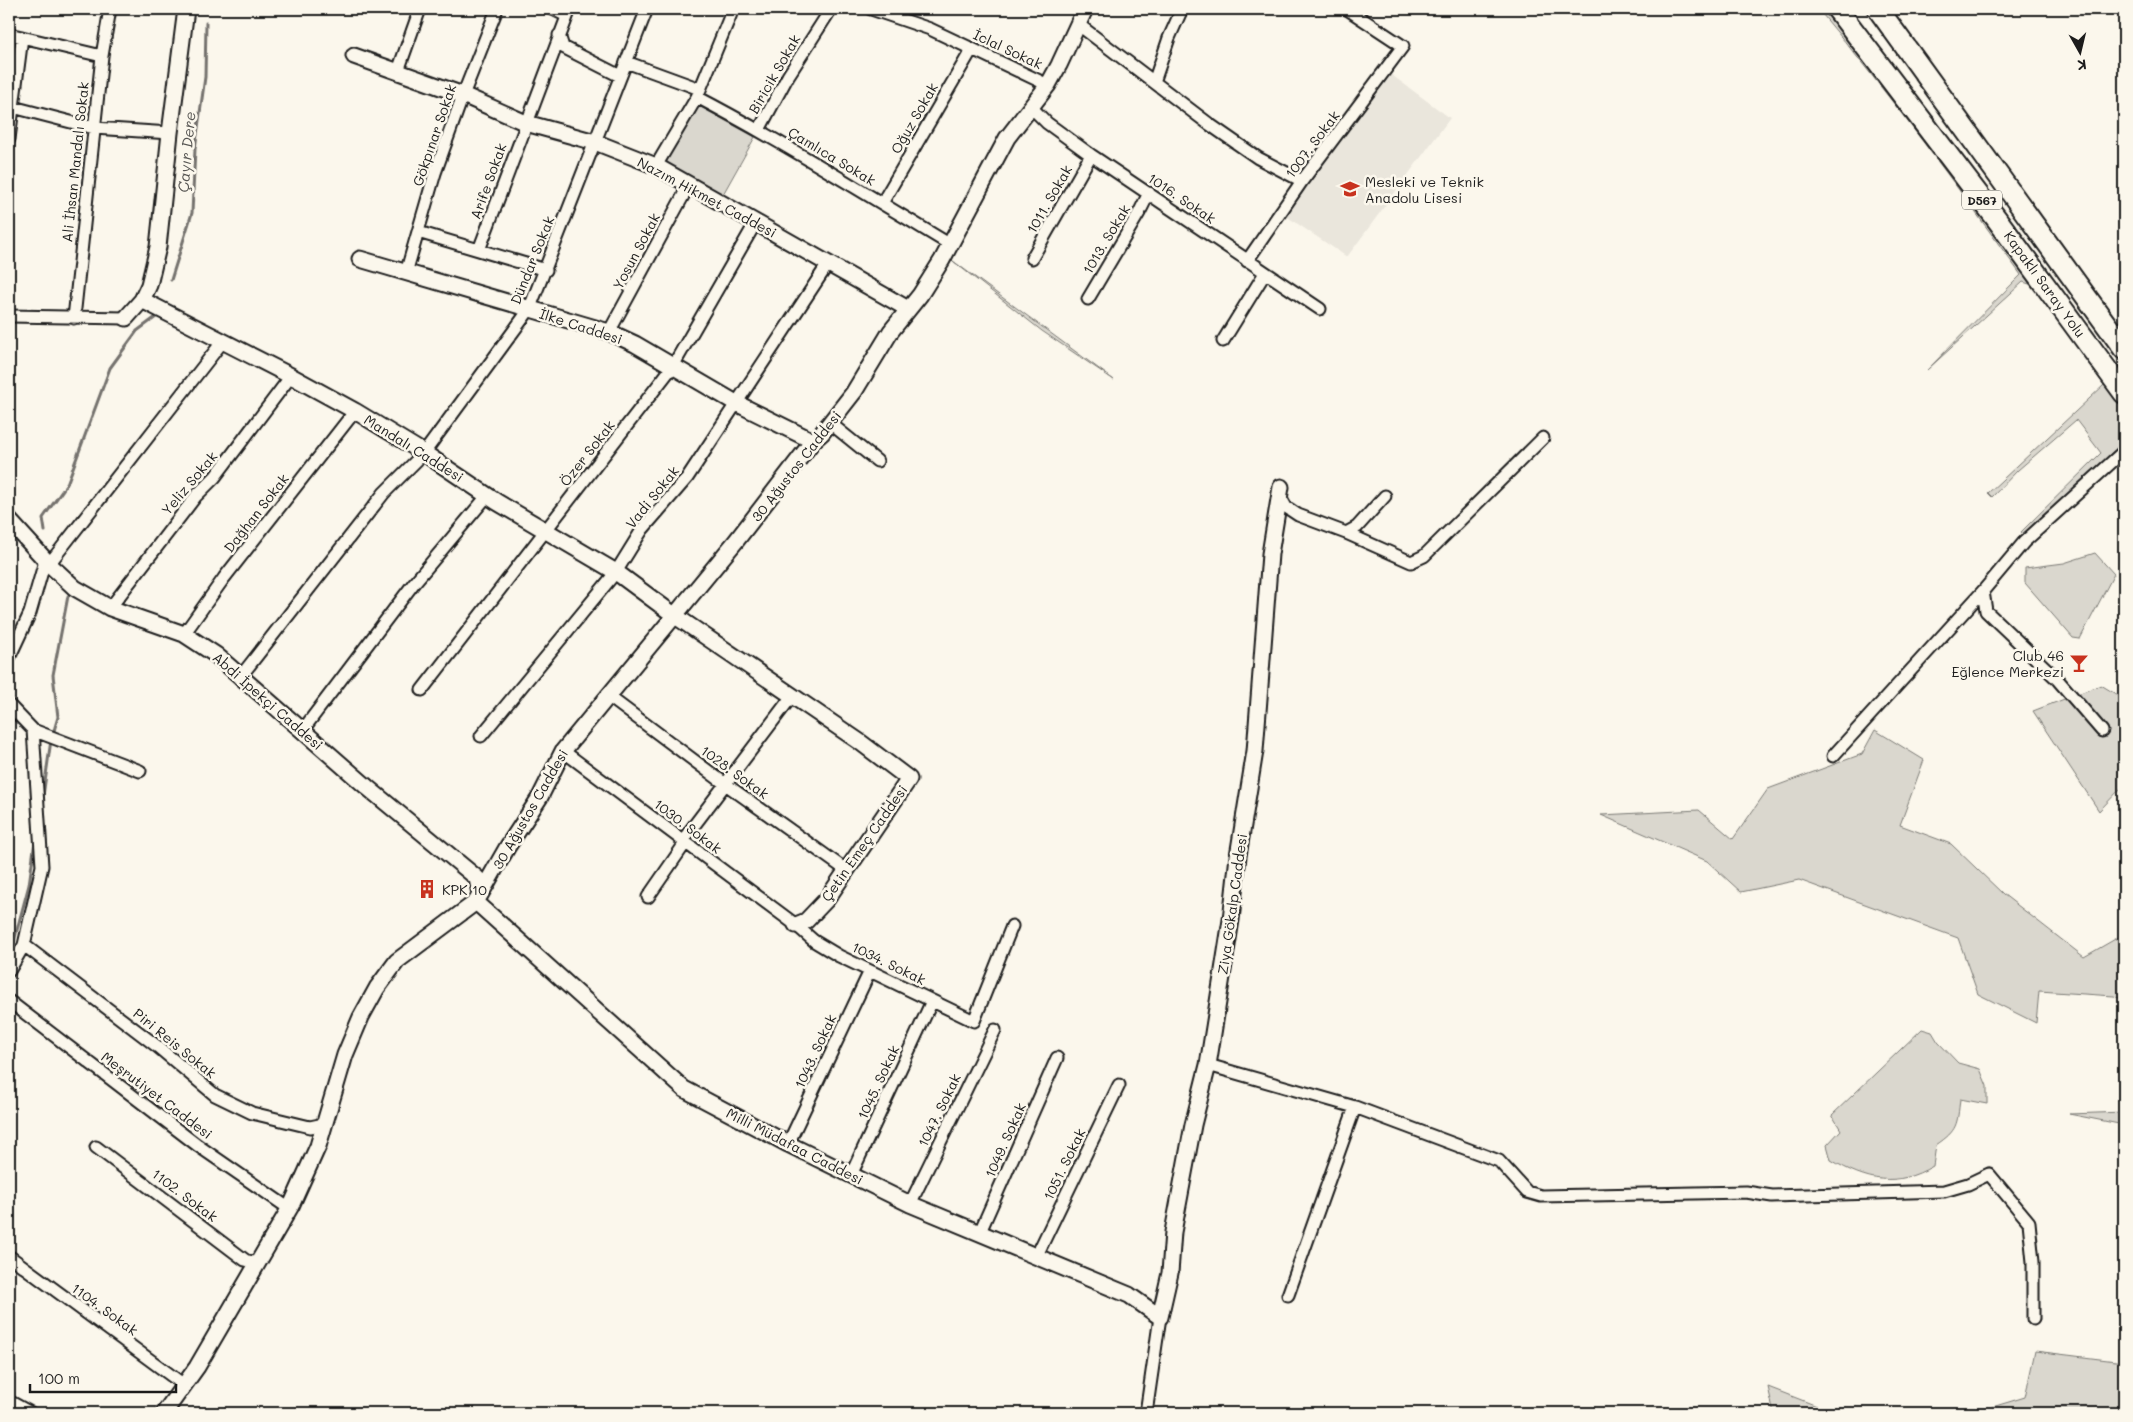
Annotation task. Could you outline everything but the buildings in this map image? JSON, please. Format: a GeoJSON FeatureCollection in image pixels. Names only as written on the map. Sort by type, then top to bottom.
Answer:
{"type":"FeatureCollection","features":[{"type":"Feature","properties":{"kind":"highway","name":"Kapaklı Saray Yolu"},"geometry":{"type":"LineString","coordinates":[[1837,9],[2001,225],[2124,393]]}},
{"type":"Feature","properties":{"kind":"highway","name":"Kapaklı Saray Yolu"},"geometry":{"type":"LineString","coordinates":[[1878,9],[2124,349]]}},
{"type":"Feature","properties":{"kind":"street","name":"Ali İhsan Mandalı Sokak"},"geometry":{"type":"LineString","coordinates":[[74,318],[102,56],[110,9]]}},
{"type":"Feature","properties":{"kind":"street"},"geometry":{"type":"LineString","coordinates":[[9,316],[126,318],[142,300],[149,285],[158,247],[186,9]]}},
{"type":"Feature","properties":{"kind":"street"},"geometry":{"type":"LineString","coordinates":[[398,71],[420,9]]}},
{"type":"Feature","properties":{"kind":"street","name":"Gökpınar Sokak"},"geometry":{"type":"LineString","coordinates":[[406,273],[435,174],[463,95],[497,9]]}},
{"type":"Feature","properties":{"kind":"street"},"geometry":{"type":"LineString","coordinates":[[553,9],[569,12]]}},
{"type":"Feature","properties":{"kind":"street","name":"Dündar Sokak"},"geometry":{"type":"LineString","coordinates":[[241,676],[384,493],[424,452],[529,310],[647,9]]}},
{"type":"Feature","properties":{"kind":"street"},"geometry":{"type":"LineString","coordinates":[[656,166],[698,93],[733,9]]}},
{"type":"Feature","properties":{"kind":"street","name":"Biricik Sokak"},"geometry":{"type":"LineString","coordinates":[[759,130],[788,76],[831,9]]}},
{"type":"Feature","properties":{"kind":"street","name":"İclal Sokak"},"geometry":{"type":"LineString","coordinates":[[871,9],[930,29],[1048,85]]}},
{"type":"Feature","properties":{"kind":"street","name":"30 Ağustos Caddesi"},"geometry":{"type":"LineString","coordinates":[[478,898],[508,846],[540,797],[563,751],[736,541],[813,441],[854,392],[892,332],[942,260],[1007,138],[1048,85],[1079,26],[1085,9]]}},
{"type":"Feature","properties":{"kind":"street"},"geometry":{"type":"LineString","coordinates":[[1154,82],[1169,38],[1182,9]]}},
{"type":"Feature","properties":{"kind":"street","name":"1007. Sokak"},"geometry":{"type":"LineString","coordinates":[[1247,261],[1302,181],[1403,46],[1347,9]]}},
{"type":"Feature","properties":{"kind":"street","name":"Arife Sokak"},"geometry":{"type":"LineString","coordinates":[[479,250],[569,12]]}},
{"type":"Feature","properties":{"kind":"street"},"geometry":{"type":"LineString","coordinates":[[1079,26],[1208,124],[1258,158],[1302,181]]}},
{"type":"Feature","properties":{"kind":"street"},"geometry":{"type":"LineString","coordinates":[[9,34],[102,56]]}},
{"type":"Feature","properties":{"kind":"street"},"geometry":{"type":"LineString","coordinates":[[559,35],[563,47],[620,76]]}},
{"type":"Feature","properties":{"kind":"street"},"geometry":{"type":"LineString","coordinates":[[9,139],[11,106],[22,37]]}},
{"type":"Feature","properties":{"kind":"street","name":"Oğuz Sokak"},"geometry":{"type":"LineString","coordinates":[[882,203],[972,49]]}},
{"type":"Feature","properties":{"kind":"street","name":"Nazım Hikmet Caddesi"},"geometry":{"type":"LineString","coordinates":[[354,56],[463,95],[526,123],[595,142],[656,166],[908,309]]}},
{"type":"Feature","properties":{"kind":"street","name":"Çamlıca Sokak"},"geometry":{"type":"LineString","coordinates":[[626,62],[698,93],[793,148],[949,244]]}},
{"type":"Feature","properties":{"kind":"street"},"geometry":{"type":"LineString","coordinates":[[11,106],[94,128],[170,133]]}},
{"type":"Feature","properties":{"kind":"street","name":"1016. Sokak"},"geometry":{"type":"LineString","coordinates":[[1031,107],[1047,123],[1091,155],[1320,309]]}},
{"type":"Feature","properties":{"kind":"street","name":"1011. Sokak"},"geometry":{"type":"LineString","coordinates":[[1032,258],[1091,155]]}},
{"type":"Feature","properties":{"kind":"street","name":"Yosun Sokak"},"geometry":{"type":"LineString","coordinates":[[609,332],[683,196],[687,183]]}},
{"type":"Feature","properties":{"kind":"street","name":"1013. Sokak"},"geometry":{"type":"LineString","coordinates":[[1088,299],[1139,214],[1149,193]]}},
{"type":"Feature","properties":{"kind":"street","name":"Özer Sokak"},"geometry":{"type":"LineString","coordinates":[[422,690],[673,366],[756,222]]}},
{"type":"Feature","properties":{"kind":"street"},"geometry":{"type":"LineString","coordinates":[[418,232],[546,270]]}},
{"type":"Feature","properties":{"kind":"street","name":"İlke Caddesi"},"geometry":{"type":"LineString","coordinates":[[360,259],[609,332],[636,344],[736,403],[813,441]]}},
{"type":"Feature","properties":{"kind":"street","name":"Vadi Sokak"},"geometry":{"type":"LineString","coordinates":[[481,736],[616,572],[642,530],[687,478],[828,264]]}},
{"type":"Feature","properties":{"kind":"street"},"geometry":{"type":"LineString","coordinates":[[1222,341],[1265,273]]}},
{"type":"Feature","properties":{"kind":"street","name":"Mandalı Caddesi"},"geometry":{"type":"LineString","coordinates":[[142,300],[291,376],[424,452],[488,495],[616,572],[674,615],[860,742],[909,779]]}},
{"type":"Feature","properties":{"kind":"street"},"geometry":{"type":"LineString","coordinates":[[9,658],[30,613],[47,562],[223,341]]}},
{"type":"Feature","properties":{"kind":"street","name":"Yeliz Sokak"},"geometry":{"type":"LineString","coordinates":[[110,608],[196,496],[215,477],[291,376]]}},
{"type":"Feature","properties":{"kind":"street","name":"Dağhan Sokak"},"geometry":{"type":"LineString","coordinates":[[184,634],[224,578],[355,412]]}},
{"type":"Feature","properties":{"kind":"street"},"geometry":{"type":"LineString","coordinates":[[830,423],[877,461]]}},
{"type":"Feature","properties":{"kind":"street"},"geometry":{"type":"LineString","coordinates":[[1281,493],[1286,507],[1298,515],[1346,533],[1411,562],[1424,556],[1543,438]]}},
{"type":"Feature","properties":{"kind":"street"},"geometry":{"type":"LineString","coordinates":[[1833,756],[1983,591],[2024,542],[2124,451]]}},
{"type":"Feature","properties":{"kind":"street","name":"Ziya Gökalp Caddesi"},"geometry":{"type":"LineString","coordinates":[[1160,1317],[1170,1273],[1173,1232],[1193,1125],[1208,1065],[1255,752],[1270,554],[1281,493]]}},
{"type":"Feature","properties":{"kind":"street"},"geometry":{"type":"LineString","coordinates":[[302,731],[414,583],[488,495]]}},
{"type":"Feature","properties":{"kind":"street"},"geometry":{"type":"LineString","coordinates":[[1346,533],[1357,527],[1385,496]]}},
{"type":"Feature","properties":{"kind":"street","name":"Abdi İpekçi Caddesi"},"geometry":{"type":"LineString","coordinates":[[9,520],[47,562],[75,588],[110,608],[184,634],[216,655],[302,731],[478,878],[478,898]]}},
{"type":"Feature","properties":{"kind":"street"},"geometry":{"type":"LineString","coordinates":[[1983,591],[1986,611],[2057,679],[2102,731]]}},
{"type":"Feature","properties":{"kind":"street","name":"1028. Sokak"},"geometry":{"type":"LineString","coordinates":[[608,696],[724,783],[846,870]]}},
{"type":"Feature","properties":{"kind":"street"},"geometry":{"type":"LineString","coordinates":[[648,897],[724,783],[792,696]]}},
{"type":"Feature","properties":{"kind":"street"},"geometry":{"type":"LineString","coordinates":[[9,705],[33,730],[140,770]]}},
{"type":"Feature","properties":{"kind":"street"},"geometry":{"type":"LineString","coordinates":[[9,971],[24,945],[42,866],[33,730]]}},
{"type":"Feature","properties":{"kind":"street","name":"1030. Sokak"},"geometry":{"type":"LineString","coordinates":[[563,751],[796,925]]}},
{"type":"Feature","properties":{"kind":"street","name":"Çetin Emeç Caddesi"},"geometry":{"type":"LineString","coordinates":[[796,925],[806,921],[827,899],[909,779]]}},
{"type":"Feature","properties":{"kind":"street"},"geometry":{"type":"LineString","coordinates":[[164,1413],[197,1368],[291,1206],[318,1146],[345,1055],[361,1017],[377,988],[397,961],[478,898]]}},
{"type":"Feature","properties":{"kind":"street","name":"Milli Müdafaa Caddesi"},"geometry":{"type":"LineString","coordinates":[[478,898],[684,1089],[788,1144],[910,1204],[1129,1295],[1160,1317]]}},
{"type":"Feature","properties":{"kind":"street","name":"1034. Sokak"},"geometry":{"type":"LineString","coordinates":[[796,925],[814,941],[840,956],[974,1021],[1012,926]]}},
{"type":"Feature","properties":{"kind":"street","name":"Piri Reis Sokak"},"geometry":{"type":"LineString","coordinates":[[24,945],[158,1047],[215,1095],[252,1113],[310,1127],[324,1124]]}},
{"type":"Feature","properties":{"kind":"street","name":"1043. Sokak"},"geometry":{"type":"LineString","coordinates":[[788,1144],[870,971]]}},
{"type":"Feature","properties":{"kind":"street","name":"1045. Sokak"},"geometry":{"type":"LineString","coordinates":[[850,1175],[932,1001]]}},
{"type":"Feature","properties":{"kind":"street","name":"Meşrutiyet Caddesi"},"geometry":{"type":"LineString","coordinates":[[9,1002],[196,1145],[284,1205],[291,1206]]}},
{"type":"Feature","properties":{"kind":"street","name":"1047. Sokak"},"geometry":{"type":"LineString","coordinates":[[910,1204],[995,1030]]}},
{"type":"Feature","properties":{"kind":"street","name":"1049. Sokak"},"geometry":{"type":"LineString","coordinates":[[979,1234],[1058,1058]]}},
{"type":"Feature","properties":{"kind":"street"},"geometry":{"type":"LineString","coordinates":[[1208,1065],[1355,1107],[1499,1161],[1527,1192],[1541,1196],[1746,1192],[1772,1196],[1944,1191],[1968,1184],[1989,1174],[2029,1222],[2033,1262],[2033,1319]]}},
{"type":"Feature","properties":{"kind":"street","name":"1051. Sokak"},"geometry":{"type":"LineString","coordinates":[[1036,1257],[1119,1085]]}},
{"type":"Feature","properties":{"kind":"street"},"geometry":{"type":"LineString","coordinates":[[1288,1294],[1355,1107]]}},
{"type":"Feature","properties":{"kind":"street","name":"1102. Sokak"},"geometry":{"type":"LineString","coordinates":[[96,1147],[246,1260],[257,1264]]}},
{"type":"Feature","properties":{"kind":"street","name":"1104. Sokak"},"geometry":{"type":"LineString","coordinates":[[9,1256],[184,1385]]}},
{"type":"Feature","properties":{"kind":"street"},"geometry":{"type":"LineString","coordinates":[[1146,1413],[1160,1317]]}},
{"type":"Feature","properties":{"kind":"street"},"geometry":{"type":"LineString","coordinates":[[9,1400],[31,1413]]}},
{"type":"Feature","properties":{"kind":"shaded area"},"geometry":{"type":"Polygon","coordinates":[[[1818,9],[1832,9],[2090,358],[2124,407],[2124,441],[2025,536],[2021,532],[2101,453],[2076,420],[2018,470],[1992,497],[1988,493],[2104,385],[2033,285],[2023,282],[1927,370],[2021,275],[1897,107],[1818,9]]]}},
{"type":"Feature","properties":{"kind":"shaded area","name":"Mesleki ve Teknik Anadolu Lisesi"},"geometry":{"type":"Polygon","coordinates":[[[1389,73],[1450,118],[1347,257],[1283,214],[1389,73]]]}},
{"type":"Feature","properties":{"kind":"shaded area"},"geometry":{"type":"Polygon","coordinates":[[[697,105],[755,137],[722,196],[664,164],[697,105]]]}},
{"type":"Feature","properties":{"kind":"shaded area"},"geometry":{"type":"Polygon","coordinates":[[[949,258],[1114,380],[1042,331],[949,258]]]}},
{"type":"Feature","properties":{"kind":"shaded area"},"geometry":{"type":"Polygon","coordinates":[[[2095,553],[2114,574],[2080,639],[2073,638],[2025,583],[2025,568],[2064,563],[2095,553]]]}},
{"type":"Feature","properties":{"kind":"shaded area"},"geometry":{"type":"Polygon","coordinates":[[[2101,685],[2124,699],[2124,785],[2099,811],[2033,711],[2101,685]]]}},
{"type":"Feature","properties":{"kind":"shaded area"},"geometry":{"type":"Polygon","coordinates":[[[1875,730],[1924,760],[1900,825],[1951,844],[2003,894],[2084,957],[2124,934],[2124,1000],[2114,996],[2039,991],[2036,1023],[1978,994],[1958,938],[1799,880],[1741,892],[1707,861],[1601,815],[1699,810],[1733,839],[1768,789],[1862,754],[1875,730]]]}},
{"type":"Feature","properties":{"kind":"shaded area"},"geometry":{"type":"Polygon","coordinates":[[[1922,1029],[1932,1032],[1938,1042],[1958,1063],[1980,1069],[1987,1086],[1987,1104],[1960,1099],[1955,1126],[1949,1135],[1936,1145],[1933,1166],[1919,1173],[1907,1177],[1882,1179],[1857,1173],[1831,1160],[1827,1145],[1841,1130],[1832,1115],[1922,1029]]]}},
{"type":"Feature","properties":{"kind":"shaded area"},"geometry":{"type":"Polygon","coordinates":[[[2124,1112],[2124,1125],[2069,1114],[2124,1112]]]}},
{"type":"Feature","properties":{"kind":"shaded area"},"geometry":{"type":"Polygon","coordinates":[[[2035,1351],[2124,1362],[2124,1413],[1958,1413],[1976,1412],[2025,1397],[2035,1351]]]}},
{"type":"Feature","properties":{"kind":"shaded area"},"geometry":{"type":"Polygon","coordinates":[[[1768,1387],[1835,1413],[1774,1413],[1768,1387]]]}},
{"type":"Feature","properties":{"kind":"waterway","name":"Çayır Dere"},"geometry":{"type":"LineString","coordinates":[[171,280],[192,213],[195,149],[205,77],[206,23]]}},
{"type":"Feature","properties":{"kind":"waterway","name":"Çayır Dere"},"geometry":{"type":"LineString","coordinates":[[45,531],[43,518],[67,484],[110,368],[137,331],[156,317]]}},
{"type":"Feature","properties":{"kind":"waterway"},"geometry":{"type":"LineString","coordinates":[[53,734],[58,717],[53,675],[68,596]]}},
{"type":"Feature","properties":{"kind":"waterway"},"geometry":{"type":"LineString","coordinates":[[43,796],[51,740]]}},
{"type":"Feature","properties":{"kind":"waterway"},"geometry":{"type":"LineString","coordinates":[[9,942],[14,941],[29,885],[35,841]]}},
{"type":"Feature","properties":{"kind":"place","name":"Mesleki ve Teknik Anadolu Lisesi"},"geometry":{"type":"Point","coordinates":[1350,189]}},
{"type":"Feature","properties":{"kind":"place","name":"Club 46 Eğlence Merkezi"},"geometry":{"type":"Point","coordinates":[2079,663]}},
{"type":"Feature","properties":{"kind":"place","name":"KPK 10"},"geometry":{"type":"Point","coordinates":[427,889]}}]}
